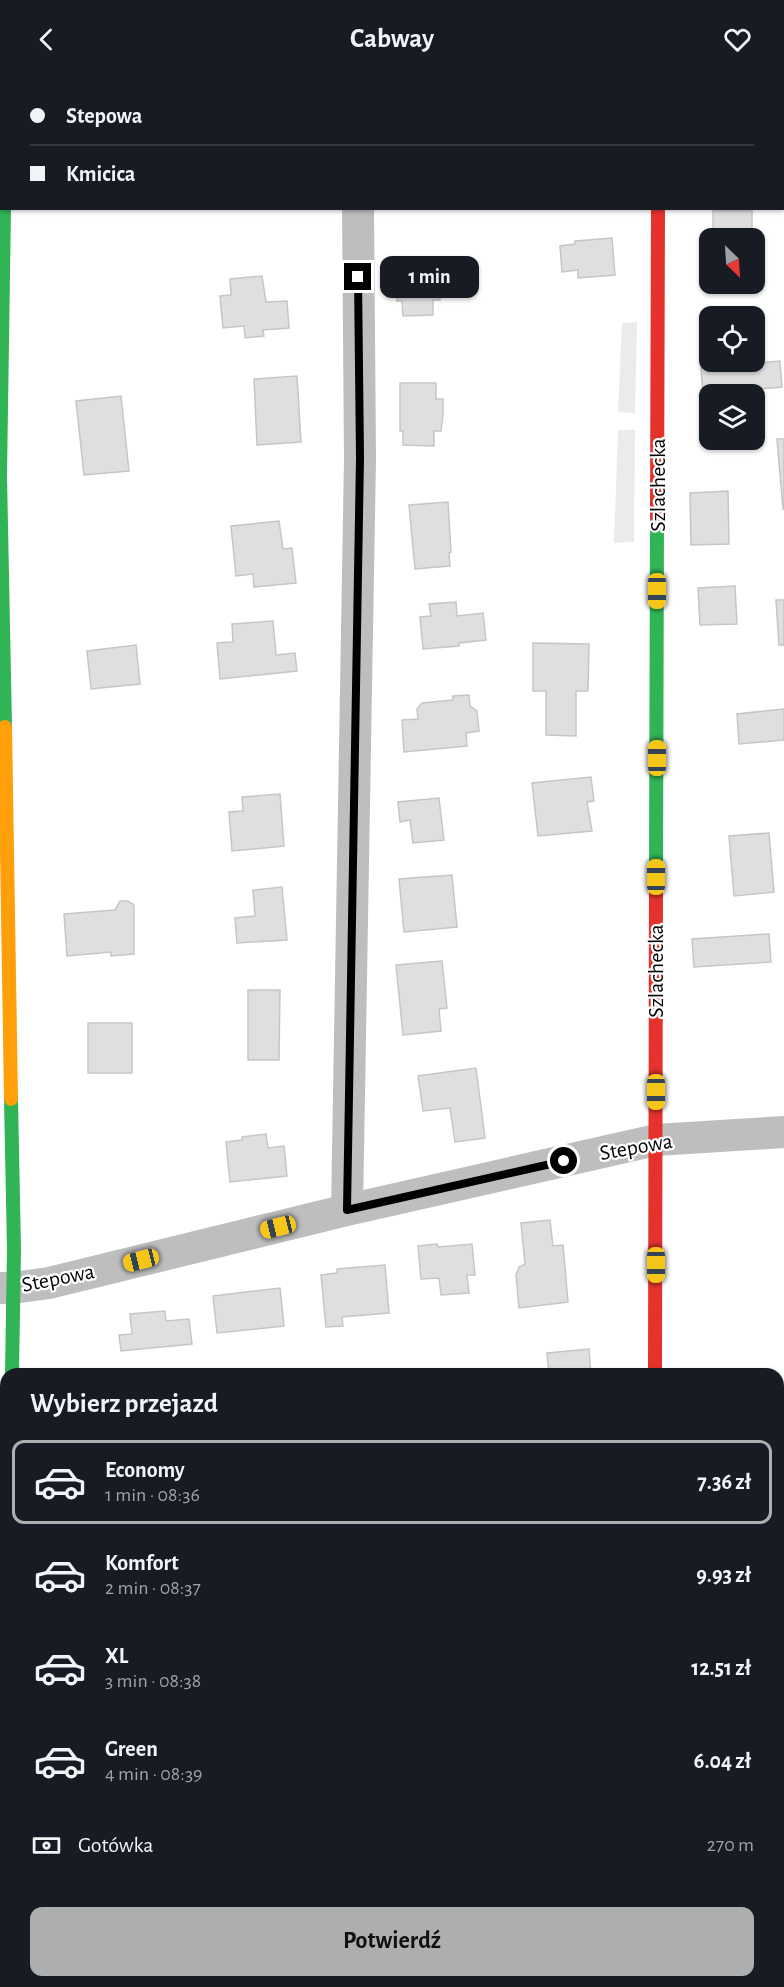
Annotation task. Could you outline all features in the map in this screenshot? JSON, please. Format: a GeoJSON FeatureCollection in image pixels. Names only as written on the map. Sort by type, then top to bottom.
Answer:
{"type":"FeatureCollection","features":[{"type":"Feature","properties":{"kind":"street"},"geometry":{"type":"LineString","coordinates":[[4,210],[0,475],[7,1288],[12,1368]]}},
{"type":"Feature","properties":{"kind":"street"},"geometry":{"type":"LineString","coordinates":[[347,1210],[360,458],[358,210]]}},
{"type":"Feature","properties":{"kind":"street","name":"Szlachecka"},"geometry":{"type":"LineString","coordinates":[[656,1368],[658,210]]}},
{"type":"Feature","properties":{"kind":"street","name":"Stepowa"},"geometry":{"type":"LineString","coordinates":[[7,1288],[49,1282],[347,1210],[656,1140],[784,1132]]}},
{"type":"Feature","properties":{"kind":"shaded area"},"geometry":{"type":"Polygon","coordinates":[[[637,322],[635,413],[618,412],[622,323],[637,322]]]}},
{"type":"Feature","properties":{"kind":"shaded area"},"geometry":{"type":"Polygon","coordinates":[[[618,430],[635,430],[634,542],[614,543],[618,430]]]}},
{"type":"Feature","properties":{"kind":"building"},"geometry":{"type":"Polygon","coordinates":[[[713,211],[752,211],[752,228],[713,228],[713,211]]]}},
{"type":"Feature","properties":{"kind":"building"},"geometry":{"type":"Polygon","coordinates":[[[612,238],[615,275],[578,278],[578,270],[562,272],[560,246],[575,244],[575,241],[612,238]]]}},
{"type":"Feature","properties":{"kind":"building"},"geometry":{"type":"Polygon","coordinates":[[[439,260],[440,300],[433,300],[433,315],[403,316],[402,301],[397,301],[395,261],[439,260]]]}},
{"type":"Feature","properties":{"kind":"building"},"geometry":{"type":"Polygon","coordinates":[[[262,276],[266,302],[287,301],[289,328],[263,330],[264,336],[245,338],[244,326],[223,328],[220,296],[231,295],[230,279],[262,276]]]}},
{"type":"Feature","properties":{"kind":"building"},"geometry":{"type":"Polygon","coordinates":[[[780,361],[782,387],[765,389],[765,384],[702,384],[701,372],[765,372],[765,362],[780,361]]]}},
{"type":"Feature","properties":{"kind":"building"},"geometry":{"type":"Polygon","coordinates":[[[297,376],[301,442],[257,445],[254,379],[297,376]]]}},
{"type":"Feature","properties":{"kind":"building"},"geometry":{"type":"Polygon","coordinates":[[[400,383],[436,383],[436,399],[443,399],[443,415],[441,431],[434,431],[434,446],[403,445],[403,431],[400,431],[400,383]]]}},
{"type":"Feature","properties":{"kind":"building"},"geometry":{"type":"Polygon","coordinates":[[[121,396],[129,471],[84,475],[76,401],[121,396]]]}},
{"type":"Feature","properties":{"kind":"building"},"geometry":{"type":"Polygon","coordinates":[[[777,439],[784,439],[784,509],[783,509],[777,439]]]}},
{"type":"Feature","properties":{"kind":"building"},"geometry":{"type":"Polygon","coordinates":[[[728,491],[729,544],[691,545],[690,493],[728,491]]]}},
{"type":"Feature","properties":{"kind":"building"},"geometry":{"type":"Polygon","coordinates":[[[448,502],[450,566],[415,569],[409,505],[448,502]]]}},
{"type":"Feature","properties":{"kind":"building"},"geometry":{"type":"Polygon","coordinates":[[[279,521],[283,549],[292,548],[296,583],[254,587],[253,574],[236,576],[231,526],[279,521]]]}},
{"type":"Feature","properties":{"kind":"building"},"geometry":{"type":"Polygon","coordinates":[[[735,586],[737,624],[700,625],[698,588],[735,586]]]}},
{"type":"Feature","properties":{"kind":"building"},"geometry":{"type":"Polygon","coordinates":[[[776,600],[784,600],[784,645],[779,645],[776,600]]]}},
{"type":"Feature","properties":{"kind":"building"},"geometry":{"type":"Polygon","coordinates":[[[456,602],[457,616],[483,613],[486,640],[459,643],[459,646],[423,649],[420,617],[431,616],[429,604],[456,602]]]}},
{"type":"Feature","properties":{"kind":"building"},"geometry":{"type":"Polygon","coordinates":[[[273,621],[276,655],[295,653],[297,671],[220,679],[217,643],[233,642],[232,624],[273,621]]]}},
{"type":"Feature","properties":{"kind":"building"},"geometry":{"type":"Polygon","coordinates":[[[533,643],[589,644],[588,691],[576,691],[576,736],[546,735],[546,691],[533,691],[533,643]]]}},
{"type":"Feature","properties":{"kind":"building"},"geometry":{"type":"Polygon","coordinates":[[[136,645],[140,684],[91,689],[87,651],[136,645]]]}},
{"type":"Feature","properties":{"kind":"building"},"geometry":{"type":"Polygon","coordinates":[[[469,695],[470,706],[477,711],[479,731],[466,733],[467,746],[404,752],[402,720],[418,719],[417,709],[422,703],[453,700],[453,696],[469,695]]]}},
{"type":"Feature","properties":{"kind":"building"},"geometry":{"type":"Polygon","coordinates":[[[784,709],[784,740],[739,744],[737,714],[784,709]]]}},
{"type":"Feature","properties":{"kind":"building"},"geometry":{"type":"Polygon","coordinates":[[[591,777],[594,801],[587,802],[592,831],[538,836],[532,783],[591,777]]]}},
{"type":"Feature","properties":{"kind":"building"},"geometry":{"type":"Polygon","coordinates":[[[280,794],[284,846],[232,851],[229,812],[243,811],[242,797],[280,794]]]}},
{"type":"Feature","properties":{"kind":"building"},"geometry":{"type":"Polygon","coordinates":[[[439,798],[444,840],[413,843],[410,820],[400,822],[398,802],[439,798]]]}},
{"type":"Feature","properties":{"kind":"building"},"geometry":{"type":"Polygon","coordinates":[[[769,833],[774,892],[734,896],[729,836],[769,833]]]}},
{"type":"Feature","properties":{"kind":"building"},"geometry":{"type":"Polygon","coordinates":[[[452,875],[457,927],[404,932],[399,879],[452,875]]]}},
{"type":"Feature","properties":{"kind":"building"},"geometry":{"type":"Polygon","coordinates":[[[282,887],[287,940],[237,943],[235,918],[255,916],[253,890],[282,887]]]}},
{"type":"Feature","properties":{"kind":"building"},"geometry":{"type":"Polygon","coordinates":[[[120,901],[128,901],[134,905],[134,954],[111,956],[111,952],[67,956],[64,914],[115,910],[120,901]]]}},
{"type":"Feature","properties":{"kind":"building"},"geometry":{"type":"Polygon","coordinates":[[[769,934],[771,962],[694,967],[692,939],[769,934]]]}},
{"type":"Feature","properties":{"kind":"building"},"geometry":{"type":"Polygon","coordinates":[[[442,961],[447,1008],[439,1009],[441,1031],[403,1035],[396,965],[442,961]]]}},
{"type":"Feature","properties":{"kind":"building"},"geometry":{"type":"Polygon","coordinates":[[[248,990],[280,990],[279,1060],[248,1060],[248,990]]]}},
{"type":"Feature","properties":{"kind":"building"},"geometry":{"type":"Polygon","coordinates":[[[88,1023],[132,1023],[132,1073],[88,1073],[88,1023]]]}},
{"type":"Feature","properties":{"kind":"building"},"geometry":{"type":"Polygon","coordinates":[[[476,1068],[485,1138],[455,1142],[450,1108],[423,1111],[418,1076],[476,1068]]]}},
{"type":"Feature","properties":{"kind":"building"},"geometry":{"type":"Polygon","coordinates":[[[266,1134],[268,1148],[284,1146],[287,1176],[230,1182],[226,1142],[266,1134]]]}},
{"type":"Feature","properties":{"kind":"building"},"geometry":{"type":"Polygon","coordinates":[[[550,1220],[553,1246],[563,1245],[568,1302],[519,1308],[516,1275],[519,1267],[525,1264],[521,1223],[550,1220]]]}},
{"type":"Feature","properties":{"kind":"building"},"geometry":{"type":"Polygon","coordinates":[[[437,1244],[438,1247],[472,1244],[475,1275],[467,1275],[469,1293],[441,1295],[439,1278],[421,1279],[418,1246],[437,1244]]]}},
{"type":"Feature","properties":{"kind":"building"},"geometry":{"type":"Polygon","coordinates":[[[385,1265],[389,1313],[342,1317],[343,1326],[326,1327],[321,1275],[337,1273],[337,1269],[385,1265]]]}},
{"type":"Feature","properties":{"kind":"building"},"geometry":{"type":"Polygon","coordinates":[[[280,1288],[284,1326],[217,1333],[213,1296],[280,1288]]]}},
{"type":"Feature","properties":{"kind":"building"},"geometry":{"type":"Polygon","coordinates":[[[165,1311],[166,1321],[189,1319],[192,1344],[121,1351],[119,1335],[132,1334],[130,1314],[165,1311]]]}},
{"type":"Feature","properties":{"kind":"building"},"geometry":{"type":"Polygon","coordinates":[[[589,1349],[591,1368],[548,1368],[547,1353],[589,1349]]]}},
{"type":"Feature","properties":{"kind":"traffic: fast"},"geometry":{"type":"LineString","coordinates":[[4,210],[0,475],[5,727]]}},
{"type":"Feature","properties":{"kind":"traffic: fast"},"geometry":{"type":"LineString","coordinates":[[656,880],[657,516]]}},
{"type":"Feature","properties":{"kind":"traffic: fast"},"geometry":{"type":"LineString","coordinates":[[11,1099],[14,1250],[12,1368]]}},
{"type":"Feature","properties":{"kind":"traffic: slow"},"geometry":{"type":"LineString","coordinates":[[5,727],[11,1099]]}},
{"type":"Feature","properties":{"kind":"traffic: jam"},"geometry":{"type":"LineString","coordinates":[[657,516],[658,210]]}},
{"type":"Feature","properties":{"kind":"traffic: jam"},"geometry":{"type":"LineString","coordinates":[[655,1368],[656,880]]}},
{"type":"Feature","properties":{"kind":"route"},"geometry":{"type":"LineString","coordinates":[[358,277],[360,458],[347,1210],[564,1161]]}}]}
